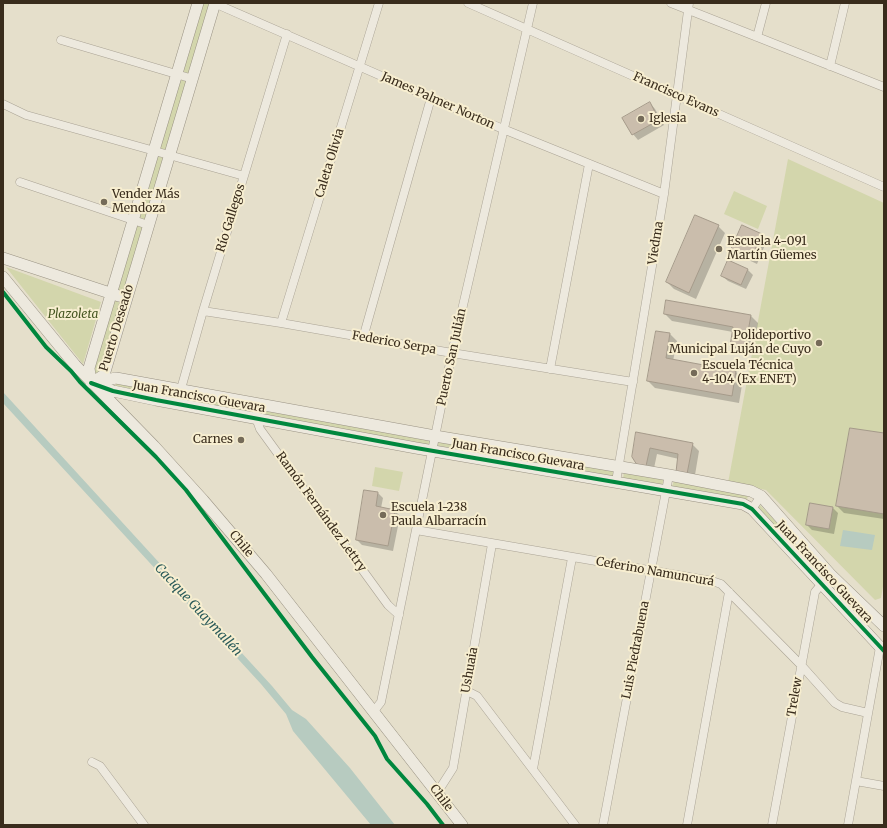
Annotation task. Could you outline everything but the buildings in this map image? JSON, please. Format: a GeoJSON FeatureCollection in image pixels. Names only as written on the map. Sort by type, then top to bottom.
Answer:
{"type":"FeatureCollection","features":[{"type":"Feature","properties":{"kind":"street","name":"Puerto Deseado"},"geometry":{"type":"LineString","coordinates":[[198,3],[89,368],[91,383],[104,375],[215,3]]}},
{"type":"Feature","properties":{"kind":"street","name":"James Palmer Norton"},"geometry":{"type":"LineString","coordinates":[[215,3],[430,98],[664,194]]}},
{"type":"Feature","properties":{"kind":"street","name":"Caleta Olivia"},"geometry":{"type":"LineString","coordinates":[[281,323],[379,3]]}},
{"type":"Feature","properties":{"kind":"street","name":"Francisco Evans"},"geometry":{"type":"LineString","coordinates":[[468,3],[883,187]]}},
{"type":"Feature","properties":{"kind":"street","name":"Puerto San Julián"},"geometry":{"type":"LineString","coordinates":[[374,711],[381,702],[452,353],[533,3]]}},
{"type":"Feature","properties":{"kind":"street"},"geometry":{"type":"LineString","coordinates":[[671,3],[689,6],[758,37],[884,87]]}},
{"type":"Feature","properties":{"kind":"street"},"geometry":{"type":"LineString","coordinates":[[758,37],[766,3]]}},
{"type":"Feature","properties":{"kind":"street"},"geometry":{"type":"LineString","coordinates":[[830,66],[845,3]]}},
{"type":"Feature","properties":{"kind":"street","name":"Viedma"},"geometry":{"type":"LineString","coordinates":[[616,482],[664,194],[689,6]]}},
{"type":"Feature","properties":{"kind":"street","name":"Río Gallegos"},"geometry":{"type":"LineString","coordinates":[[177,403],[203,311],[287,34]]}},
{"type":"Feature","properties":{"kind":"street"},"geometry":{"type":"LineString","coordinates":[[61,40],[193,79]]}},
{"type":"Feature","properties":{"kind":"street"},"geometry":{"type":"LineString","coordinates":[[364,338],[430,98]]}},
{"type":"Feature","properties":{"kind":"street"},"geometry":{"type":"LineString","coordinates":[[3,104],[26,115],[244,176]]}},
{"type":"Feature","properties":{"kind":"street"},"geometry":{"type":"LineString","coordinates":[[550,369],[589,164]]}},
{"type":"Feature","properties":{"kind":"street"},"geometry":{"type":"LineString","coordinates":[[883,187],[884,177]]}},
{"type":"Feature","properties":{"kind":"street"},"geometry":{"type":"LineString","coordinates":[[20,182],[148,225]]}},
{"type":"Feature","properties":{"kind":"street"},"geometry":{"type":"LineString","coordinates":[[3,258],[126,298]]}},
{"type":"Feature","properties":{"kind":"street","name":"Chile"},"geometry":{"type":"LineString","coordinates":[[3,277],[75,365],[154,446],[203,500],[266,574],[462,825]]}},
{"type":"Feature","properties":{"kind":"street","name":"Federico Serpa"},"geometry":{"type":"LineString","coordinates":[[203,311],[633,382]]}},
{"type":"Feature","properties":{"kind":"street","name":"Juan Francisco Guevara"},"geometry":{"type":"LineString","coordinates":[[91,383],[116,378],[435,436],[669,475],[751,491],[762,496],[830,574],[884,625]]}},
{"type":"Feature","properties":{"kind":"street","name":"Juan Francisco Guevara"},"geometry":{"type":"LineString","coordinates":[[91,383],[113,392],[432,450],[743,504],[752,509],[882,648]]}},
{"type":"Feature","properties":{"kind":"street"},"geometry":{"type":"LineString","coordinates":[[256,418],[258,403]]}},
{"type":"Feature","properties":{"kind":"street","name":"Ramón Fernández Lettry"},"geometry":{"type":"LineString","coordinates":[[256,418],[260,429],[388,605],[399,615]]}},
{"type":"Feature","properties":{"kind":"street","name":"Luis Piedrabuena"},"geometry":{"type":"LineString","coordinates":[[603,825],[669,475]]}},
{"type":"Feature","properties":{"kind":"street"},"geometry":{"type":"LineString","coordinates":[[752,509],[762,496]]}},
{"type":"Feature","properties":{"kind":"street","name":"Ceferino Namuncurá"},"geometry":{"type":"LineString","coordinates":[[416,530],[572,558],[651,570],[721,584],[801,665],[835,703],[842,707],[868,713]]}},
{"type":"Feature","properties":{"kind":"street","name":"Ushuaia"},"geometry":{"type":"LineString","coordinates":[[438,793],[453,768],[492,544]]}},
{"type":"Feature","properties":{"kind":"street"},"geometry":{"type":"LineString","coordinates":[[533,769],[572,558]]}},
{"type":"Feature","properties":{"kind":"street","name":"Trelew"},"geometry":{"type":"LineString","coordinates":[[772,825],[815,592],[830,574]]}},
{"type":"Feature","properties":{"kind":"street"},"geometry":{"type":"LineString","coordinates":[[687,825],[729,592]]}},
{"type":"Feature","properties":{"kind":"street"},"geometry":{"type":"LineString","coordinates":[[848,825],[868,713],[882,648],[884,625]]}},
{"type":"Feature","properties":{"kind":"street"},"geometry":{"type":"LineString","coordinates":[[467,691],[477,696],[575,825]]}},
{"type":"Feature","properties":{"kind":"street"},"geometry":{"type":"LineString","coordinates":[[92,762],[100,766],[144,825]]}},
{"type":"Feature","properties":{"kind":"street"},"geometry":{"type":"LineString","coordinates":[[856,781],[884,786]]}},
{"type":"Feature","properties":{"kind":"green space"},"geometry":{"type":"Polygon","coordinates":[[[198,3],[215,3],[104,375],[91,383],[89,368],[198,3]]]}},
{"type":"Feature","properties":{"kind":"green space","name":"Polideportivo Municipal Luján de Cuyo"},"geometry":{"type":"Polygon","coordinates":[[[788,159],[884,203],[884,581],[881,598],[875,600],[766,490],[728,483],[788,159]]]}},
{"type":"Feature","properties":{"kind":"green space"},"geometry":{"type":"Polygon","coordinates":[[[734,191],[767,206],[758,229],[724,214],[734,191]]]}},
{"type":"Feature","properties":{"kind":"green space","name":"Plazoleta"},"geometry":{"type":"Polygon","coordinates":[[[6,267],[101,302],[83,364],[6,267]]]}},
{"type":"Feature","properties":{"kind":"green space"},"geometry":{"type":"Polygon","coordinates":[[[116,382],[179,392],[178,401],[115,389],[116,382]]]}},
{"type":"Feature","properties":{"kind":"green space"},"geometry":{"type":"Polygon","coordinates":[[[189,394],[257,405],[255,417],[188,405],[189,394]]]}},
{"type":"Feature","properties":{"kind":"green space"},"geometry":{"type":"Polygon","coordinates":[[[262,408],[431,441],[430,449],[261,418],[262,408]]]}},
{"type":"Feature","properties":{"kind":"green space"},"geometry":{"type":"Polygon","coordinates":[[[437,438],[615,470],[614,477],[435,445],[437,438]]]}},
{"type":"Feature","properties":{"kind":"green space"},"geometry":{"type":"Polygon","coordinates":[[[375,467],[403,472],[399,491],[372,486],[375,467]]]}},
{"type":"Feature","properties":{"kind":"green space"},"geometry":{"type":"Polygon","coordinates":[[[624,472],[664,479],[662,486],[623,479],[624,472]]]}},
{"type":"Feature","properties":{"kind":"green space"},"geometry":{"type":"Polygon","coordinates":[[[674,480],[748,493],[747,500],[672,487],[674,480]]]}},
{"type":"Feature","properties":{"kind":"green space"},"geometry":{"type":"Polygon","coordinates":[[[760,505],[821,568],[819,577],[756,511],[760,505]]]}},
{"type":"Feature","properties":{"kind":"water","name":"Cacique Guaymallén"},"geometry":{"type":"Polygon","coordinates":[[[3,392],[272,686],[292,710],[306,719],[350,768],[395,825],[371,825],[293,731],[286,714],[261,684],[3,403],[3,392]]]}},
{"type":"Feature","properties":{"kind":"water"},"geometry":{"type":"Polygon","coordinates":[[[843,530],[875,535],[872,550],[840,546],[843,530]]]}},
{"type":"Feature","properties":{"kind":"cycle path"},"geometry":{"type":"LineString","coordinates":[[3,292],[46,347],[156,457],[186,490],[312,657],[375,736],[387,759],[427,804],[443,825]]}},
{"type":"Feature","properties":{"kind":"cycle path"},"geometry":{"type":"LineString","coordinates":[[91,383],[113,391],[156,400],[416,448],[743,504],[752,509],[884,651]]}},
{"type":"Feature","properties":{"kind":"place","name":"Iglesia"},"geometry":{"type":"Point","coordinates":[641,119]}},
{"type":"Feature","properties":{"kind":"place","name":"Vender Más Mendoza"},"geometry":{"type":"Point","coordinates":[104,202]}},
{"type":"Feature","properties":{"kind":"place","name":"Escuela 4-091 Martín Güemes"},"geometry":{"type":"Point","coordinates":[719,249]}},
{"type":"Feature","properties":{"kind":"place","name":"Polideportivo Municipal Luján de Cuyo"},"geometry":{"type":"Point","coordinates":[819,343]}},
{"type":"Feature","properties":{"kind":"place","name":"Escuela Técnica 4-104 (Ex ENET)"},"geometry":{"type":"Point","coordinates":[694,373]}},
{"type":"Feature","properties":{"kind":"place","name":"Carnes"},"geometry":{"type":"Point","coordinates":[241,440]}},
{"type":"Feature","properties":{"kind":"place","name":"Escuela 1-238 Paula Albarracín"},"geometry":{"type":"Point","coordinates":[383,515]}}]}
